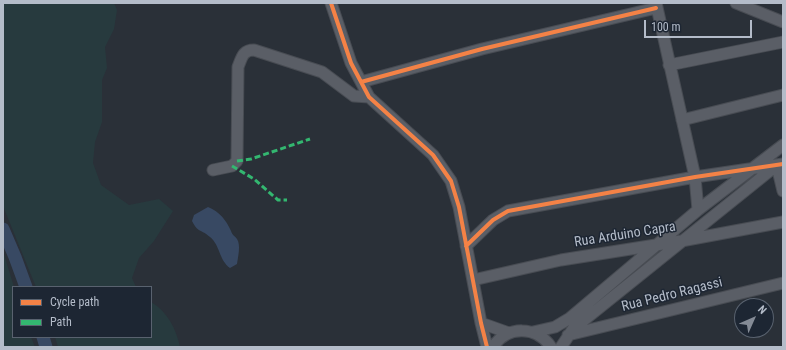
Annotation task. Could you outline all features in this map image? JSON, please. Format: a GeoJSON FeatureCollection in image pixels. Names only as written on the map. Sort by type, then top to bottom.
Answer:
{"type":"FeatureCollection","features":[{"type":"Feature","properties":{"kind":"street"},"geometry":{"type":"LineString","coordinates":[[331,3],[351,63],[369,97],[433,155],[444,168],[451,181],[459,207],[487,347]]}},
{"type":"Feature","properties":{"kind":"street"},"geometry":{"type":"LineString","coordinates":[[736,3],[783,22]]}},
{"type":"Feature","properties":{"kind":"street"},"geometry":{"type":"LineString","coordinates":[[361,82],[482,49],[656,5],[695,177],[698,210]]}},
{"type":"Feature","properties":{"kind":"street"},"geometry":{"type":"LineString","coordinates":[[669,65],[783,42]]}},
{"type":"Feature","properties":{"kind":"street"},"geometry":{"type":"LineString","coordinates":[[213,170],[232,166],[238,161],[238,67],[243,54],[248,50],[254,50],[322,72],[354,96],[369,97]]}},
{"type":"Feature","properties":{"kind":"street"},"geometry":{"type":"LineString","coordinates":[[682,120],[783,94]]}},
{"type":"Feature","properties":{"kind":"street"},"geometry":{"type":"LineString","coordinates":[[533,332],[555,327],[570,318],[698,210],[783,145]]}},
{"type":"Feature","properties":{"kind":"street"},"geometry":{"type":"LineString","coordinates":[[466,246],[493,220],[508,211],[695,177],[781,164]]}},
{"type":"Feature","properties":{"kind":"street"},"geometry":{"type":"LineString","coordinates":[[781,164],[783,191]]}},
{"type":"Feature","properties":{"kind":"street"},"geometry":{"type":"LineString","coordinates":[[561,347],[573,329],[709,219],[781,164]]}},
{"type":"Feature","properties":{"kind":"street"},"geometry":{"type":"LineString","coordinates":[[709,219],[716,234]]}},
{"type":"Feature","properties":{"kind":"street","name":"Rua Arduino Capra"},"geometry":{"type":"LineString","coordinates":[[473,280],[561,260],[681,242],[783,222]]}},
{"type":"Feature","properties":{"kind":"street","name":"Rua Pedro Ragassi"},"geometry":{"type":"LineString","coordinates":[[568,335],[783,283]]}},
{"type":"Feature","properties":{"kind":"street"},"geometry":{"type":"LineString","coordinates":[[481,323],[509,333]]}},
{"type":"Feature","properties":{"kind":"street"},"geometry":{"type":"LineString","coordinates":[[493,347],[499,340],[509,333],[521,330],[533,332],[544,338],[551,347]]}},
{"type":"Feature","properties":{"kind":"green space"},"geometry":{"type":"Polygon","coordinates":[[[3,3],[114,3],[117,10],[114,29],[105,47],[107,68],[102,80],[102,122],[95,142],[93,163],[101,185],[129,205],[159,199],[173,211],[154,241],[139,258],[132,278],[136,286],[36,286],[3,206],[3,3]]]}},
{"type":"Feature","properties":{"kind":"green space"},"geometry":{"type":"Polygon","coordinates":[[[3,251],[14,286],[12,286],[12,338],[31,338],[35,347],[3,347],[3,251]]]}},
{"type":"Feature","properties":{"kind":"green space"},"geometry":{"type":"Polygon","coordinates":[[[152,303],[167,316],[174,327],[180,347],[58,347],[55,338],[152,338],[152,303]]]}},
{"type":"Feature","properties":{"kind":"water"},"geometry":{"type":"Polygon","coordinates":[[[208,207],[216,211],[222,217],[239,244],[237,264],[230,268],[226,265],[213,240],[198,229],[192,221],[194,215],[208,207]]]}},
{"type":"Feature","properties":{"kind":"waterway"},"geometry":{"type":"LineString","coordinates":[[3,229],[26,286]]}},
{"type":"Feature","properties":{"kind":"waterway"},"geometry":{"type":"LineString","coordinates":[[43,338],[46,347]]}},
{"type":"Feature","properties":{"kind":"marked path"},"geometry":{"type":"LineString","coordinates":[[237,161],[251,159],[310,139]]}},
{"type":"Feature","properties":{"kind":"marked path"},"geometry":{"type":"LineString","coordinates":[[232,166],[254,179],[278,200],[287,200]]}},
{"type":"Feature","properties":{"kind":"cycle path"},"geometry":{"type":"LineString","coordinates":[[331,3],[351,63],[369,97],[433,155],[451,181],[459,207],[487,347]]}},
{"type":"Feature","properties":{"kind":"cycle path"},"geometry":{"type":"LineString","coordinates":[[361,82],[482,49],[656,8]]}},
{"type":"Feature","properties":{"kind":"cycle path"},"geometry":{"type":"LineString","coordinates":[[466,246],[493,220],[508,211],[695,177],[783,164]]}}]}
